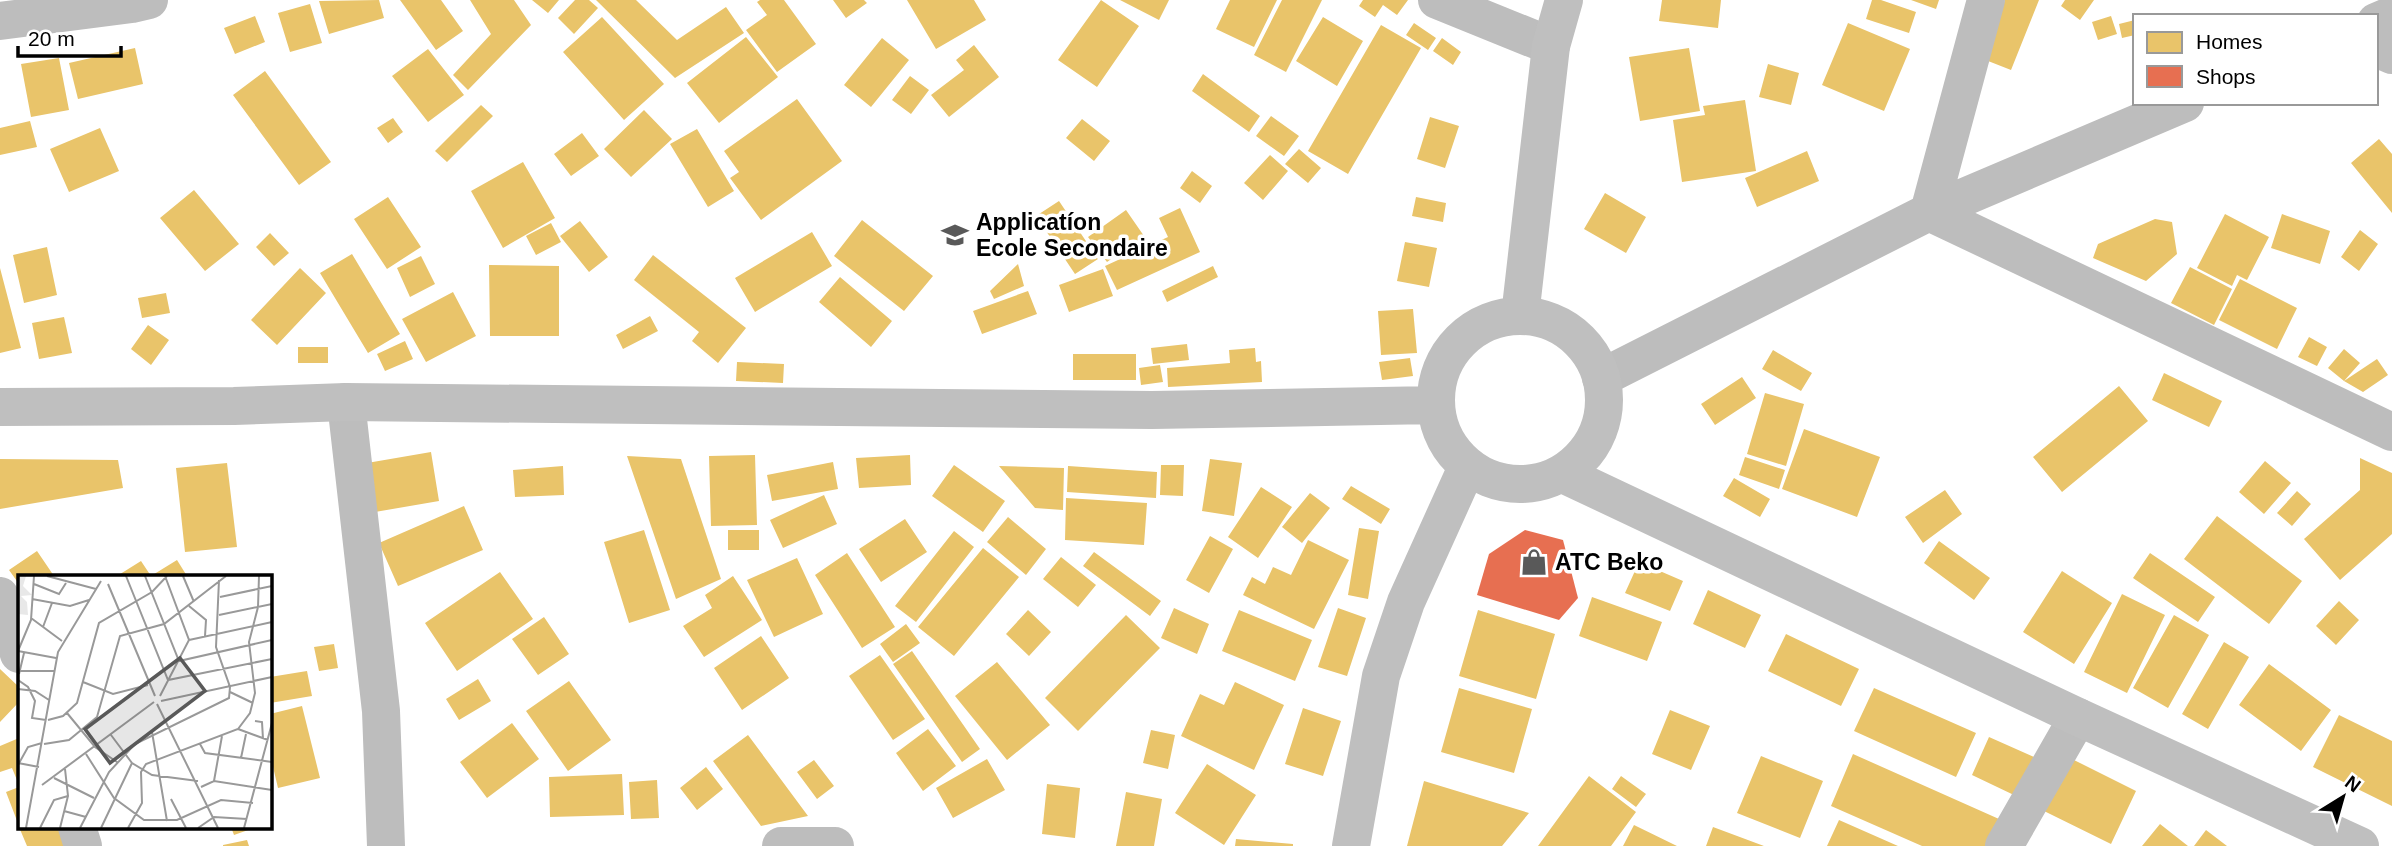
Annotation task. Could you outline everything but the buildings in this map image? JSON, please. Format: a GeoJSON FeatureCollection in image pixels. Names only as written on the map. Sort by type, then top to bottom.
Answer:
{"type":"FeatureCollection","features":[{"type":"Feature","properties":{"kind":"main road"},"geometry":{"type":"LineString","coordinates":[[1520,316],[1551,46],[1564,0]]}},
{"type":"Feature","properties":{"kind":"main road"},"geometry":{"type":"LineString","coordinates":[[1520,316],[1542,319],[1562,328],[1579,341],[1593,358],[1601,378],[1604,406],[1599,433],[1584,456],[1563,474],[1530,485],[1497,482],[1467,467],[1450,449],[1439,428],[1435,405],[1438,377],[1449,352],[1469,333],[1493,320],[1520,316]]}},
{"type":"Feature","properties":{"kind":"main road"},"geometry":{"type":"LineString","coordinates":[[0,407],[234,406],[346,402],[1152,411],[1435,405]]}},
{"type":"Feature","properties":{"kind":"main road"},"geometry":{"type":"LineString","coordinates":[[1351,846],[1381,676],[1406,602],[1467,467]]}},
{"type":"Feature","properties":{"kind":"main road"},"geometry":{"type":"LineString","coordinates":[[1563,474],[2078,717],[2360,846]]}},
{"type":"Feature","properties":{"kind":"street"},"geometry":{"type":"LineString","coordinates":[[0,21],[149,0]]}},
{"type":"Feature","properties":{"kind":"street"},"geometry":{"type":"LineString","coordinates":[[1437,0],[1551,46]]}},
{"type":"Feature","properties":{"kind":"street"},"geometry":{"type":"LineString","coordinates":[[1929,212],[1986,0]]}},
{"type":"Feature","properties":{"kind":"street"},"geometry":{"type":"LineString","coordinates":[[1601,378],[1929,212],[2180,105]]}},
{"type":"Feature","properties":{"kind":"street"},"geometry":{"type":"LineString","coordinates":[[1929,212],[2392,432]]}},
{"type":"Feature","properties":{"kind":"street"},"geometry":{"type":"LineString","coordinates":[[346,402],[381,711],[386,846]]}},
{"type":"Feature","properties":{"kind":"street"},"geometry":{"type":"LineString","coordinates":[[0,596],[18,651]]}},
{"type":"Feature","properties":{"kind":"street"},"geometry":{"type":"LineString","coordinates":[[2004,846],[2078,717]]}},
{"type":"Feature","properties":{"kind":"street"},"geometry":{"type":"LineString","coordinates":[[77,828],[83,846]]}},
{"type":"Feature","properties":{"kind":"street"},"geometry":{"type":"LineString","coordinates":[[781,846],[835,846]]}},
{"type":"Feature","properties":{"kind":"place","name":"Applicatíon Ecole Secondaire"},"geometry":{"type":"Point","coordinates":[955,235]}},
{"type":"Feature","properties":{"kind":"place","name":"ATC Beko"},"geometry":{"type":"Point","coordinates":[1534,562]}}]}
